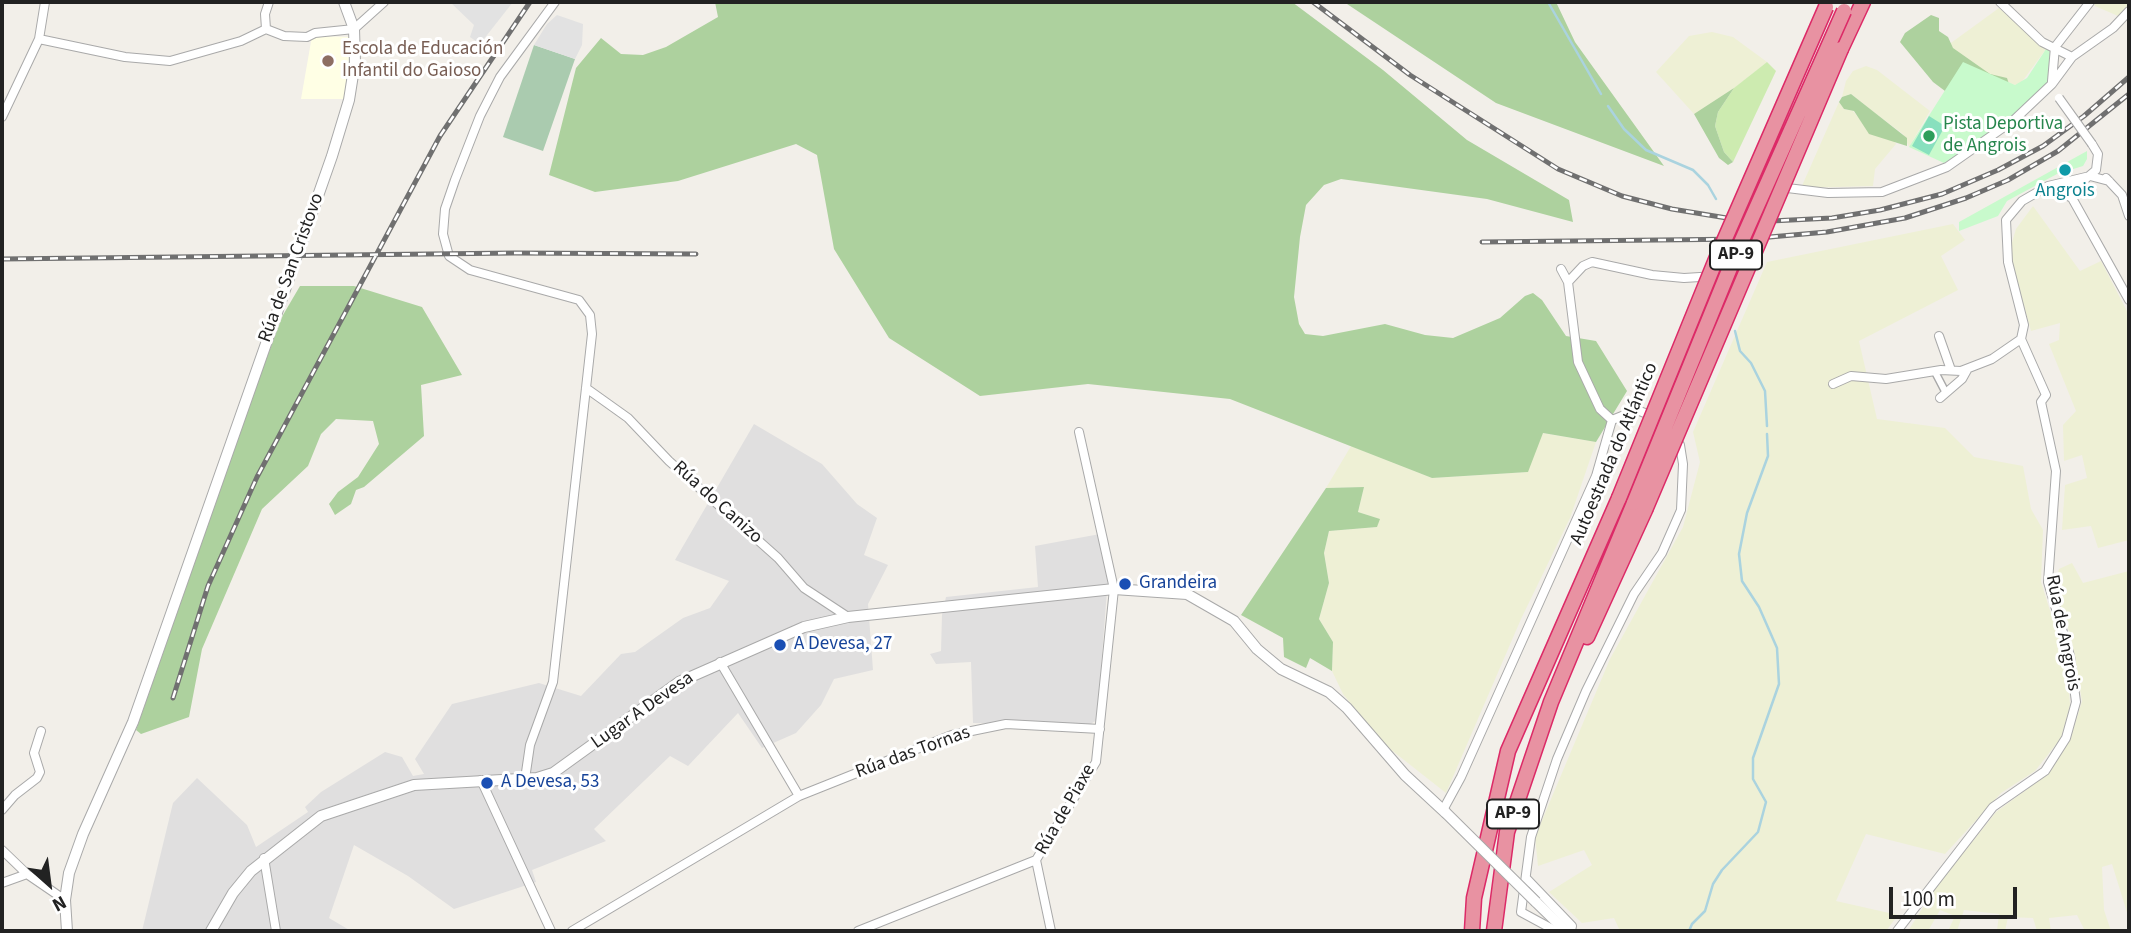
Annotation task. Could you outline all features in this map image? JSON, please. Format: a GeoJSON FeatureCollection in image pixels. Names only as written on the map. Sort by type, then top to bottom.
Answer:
{"type":"FeatureCollection","features":[{"type":"Feature","properties":{"kind":"highway"},"geometry":{"type":"LineString","coordinates":[[1639,506],[1863,2]]}},
{"type":"Feature","properties":{"kind":"highway","name":"Autoestrada do Atlántico"},"geometry":{"type":"LineString","coordinates":[[1472,931],[1474,898],[1508,751],[1619,498],[1717,257],[1827,4]]}},
{"type":"Feature","properties":{"kind":"highway","name":"Autoestrada do Atlántico"},"geometry":{"type":"LineString","coordinates":[[1494,931],[1507,832],[1551,702],[1639,506],[1734,258],[1847,6]]}},
{"type":"Feature","properties":{"kind":"street"},"geometry":{"type":"LineString","coordinates":[[2,117],[39,39],[45,2]]}},
{"type":"Feature","properties":{"kind":"street"},"geometry":{"type":"LineString","coordinates":[[266,29],[265,14],[269,2]]}},
{"type":"Feature","properties":{"kind":"street","name":"Rúa de San Cristovo"},"geometry":{"type":"LineString","coordinates":[[67,931],[65,900],[69,873],[83,834],[133,722],[332,156],[349,100],[355,62],[354,29],[344,2]]}},
{"type":"Feature","properties":{"kind":"street"},"geometry":{"type":"LineString","coordinates":[[39,39],[125,57],[170,61],[241,41],[266,29],[284,36],[307,37],[314,33],[354,29],[384,2]]}},
{"type":"Feature","properties":{"kind":"street"},"geometry":{"type":"LineString","coordinates":[[525,779],[530,745],[553,682],[592,334],[590,314],[579,300],[470,270],[449,256],[443,234],[452,189],[480,116],[500,77],[555,2]]}},
{"type":"Feature","properties":{"kind":"street"},"geometry":{"type":"LineString","coordinates":[[2000,2],[2042,42],[2071,57]]}},
{"type":"Feature","properties":{"kind":"street"},"geometry":{"type":"LineString","coordinates":[[2072,198],[2076,187],[2096,168],[2098,154],[2052,84],[2055,47],[2090,2]]}},
{"type":"Feature","properties":{"kind":"street"},"geometry":{"type":"LineString","coordinates":[[1568,282],[1583,265],[1592,262],[1652,275],[1684,278],[1716,276],[1724,267],[1761,185],[1828,193],[1882,192],[1947,167],[2014,120],[2052,84],[2071,57],[2113,28],[2129,11]]}},
{"type":"Feature","properties":{"kind":"street"},"geometry":{"type":"LineString","coordinates":[[2096,168],[2122,195],[2129,216]]}},
{"type":"Feature","properties":{"kind":"street"},"geometry":{"type":"LineString","coordinates":[[2038,191],[2090,176],[2109,181]]}},
{"type":"Feature","properties":{"kind":"street"},"geometry":{"type":"LineString","coordinates":[[2038,191],[2059,191],[2072,198],[2129,300]]}},
{"type":"Feature","properties":{"kind":"street","name":"Rúa de Angrois"},"geometry":{"type":"LineString","coordinates":[[1897,931],[1993,807],[2045,771],[2066,738],[2076,702],[2070,656],[2048,582],[2056,471],[2041,402],[2046,395],[2021,339],[2024,325],[2008,262],[2008,215],[2022,201],[2038,191]]}},
{"type":"Feature","properties":{"kind":"street"},"geometry":{"type":"LineString","coordinates":[[1561,269],[1568,282],[1578,362],[1600,410],[1612,420]]}},
{"type":"Feature","properties":{"kind":"street"},"geometry":{"type":"LineString","coordinates":[[1939,336],[1951,370]]}},
{"type":"Feature","properties":{"kind":"street"},"geometry":{"type":"LineString","coordinates":[[1833,384],[1851,376],[1886,379],[1967,370],[1992,359],[2021,339]]}},
{"type":"Feature","properties":{"kind":"street"},"geometry":{"type":"LineString","coordinates":[[1935,372],[1943,395],[1962,379],[1967,370]]}},
{"type":"Feature","properties":{"kind":"street","name":"Rúa do Canizo"},"geometry":{"type":"LineString","coordinates":[[586,388],[628,418],[669,461],[778,558],[804,588],[848,617]]}},
{"type":"Feature","properties":{"kind":"street"},"geometry":{"type":"LineString","coordinates":[[1556,931],[1537,924],[1521,912],[1520,900],[1531,837],[1572,723],[1634,594],[1662,553],[1681,510],[1683,464],[1680,445],[1661,419],[1637,410],[1612,420]]}},
{"type":"Feature","properties":{"kind":"street"},"geometry":{"type":"LineString","coordinates":[[1444,811],[1596,476],[1612,420]]}},
{"type":"Feature","properties":{"kind":"street"},"geometry":{"type":"LineString","coordinates":[[1079,432],[1114,589],[1100,729]]}},
{"type":"Feature","properties":{"kind":"street","name":"Lugar A Devesa"},"geometry":{"type":"LineString","coordinates":[[211,931],[240,883],[264,858],[313,821],[344,806],[414,785],[545,776],[568,766],[670,688],[720,662],[804,627],[848,617],[1114,589],[1187,594],[1234,621],[1257,649],[1281,669],[1329,692],[1347,708],[1405,775],[1569,931]]}},
{"type":"Feature","properties":{"kind":"street"},"geometry":{"type":"LineString","coordinates":[[720,662],[799,796]]}},
{"type":"Feature","properties":{"kind":"street","name":"Rúa das Tornas"},"geometry":{"type":"LineString","coordinates":[[572,931],[799,796],[952,735],[1006,724],[1100,729]]}},
{"type":"Feature","properties":{"kind":"street","name":"Rúa de Piaxe"},"geometry":{"type":"LineString","coordinates":[[1051,931],[1036,860],[1096,762],[1100,729]]}},
{"type":"Feature","properties":{"kind":"street"},"geometry":{"type":"LineString","coordinates":[[2,810],[15,795],[37,778],[40,772],[34,753],[41,731]]}},
{"type":"Feature","properties":{"kind":"street"},"geometry":{"type":"LineString","coordinates":[[481,780],[551,931]]}},
{"type":"Feature","properties":{"kind":"street"},"geometry":{"type":"LineString","coordinates":[[2,850],[27,874],[65,900]]}},
{"type":"Feature","properties":{"kind":"street"},"geometry":{"type":"LineString","coordinates":[[264,858],[276,931]]}},
{"type":"Feature","properties":{"kind":"street"},"geometry":{"type":"LineString","coordinates":[[858,931],[1036,860]]}},
{"type":"Feature","properties":{"kind":"street"},"geometry":{"type":"LineString","coordinates":[[2,883],[27,874]]}},
{"type":"Feature","properties":{"kind":"street"},"geometry":{"type":"LineString","coordinates":[[1526,877],[1572,926],[1569,931]]}},
{"type":"Feature","properties":{"kind":"shaded area"},"geometry":{"type":"Polygon","coordinates":[[[450,2],[513,2],[480,44],[470,37],[474,25],[450,2]]]}},
{"type":"Feature","properties":{"kind":"shaded area"},"geometry":{"type":"Polygon","coordinates":[[[2094,2],[2129,4],[2118,16],[2095,6],[2094,2]]]}},
{"type":"Feature","properties":{"kind":"shaded area"},"geometry":{"type":"Polygon","coordinates":[[[1999,8],[2046,49],[2021,83],[2015,85],[1978,70],[1944,48],[1999,8]]]}},
{"type":"Feature","properties":{"kind":"shaded area"},"geometry":{"type":"Polygon","coordinates":[[[557,15],[583,24],[582,45],[575,59],[534,45],[547,24],[557,15]]]}},
{"type":"Feature","properties":{"kind":"shaded area"},"geometry":{"type":"Polygon","coordinates":[[[1712,32],[1733,37],[1767,62],[1713,105],[1694,114],[1656,72],[1689,36],[1712,32]]]}},
{"type":"Feature","properties":{"kind":"shaded area","name":"Escola de Educación Infantil do Gaioso"},"geometry":{"type":"Polygon","coordinates":[[[312,36],[351,37],[344,99],[301,99],[312,36]]]}},
{"type":"Feature","properties":{"kind":"shaded area"},"geometry":{"type":"Polygon","coordinates":[[[534,45],[575,59],[543,151],[503,137],[534,45]]]}},
{"type":"Feature","properties":{"kind":"shaded area"},"geometry":{"type":"Polygon","coordinates":[[[1866,66],[1877,70],[1930,111],[1909,147],[1903,134],[1851,94],[1842,97],[1846,81],[1853,71],[1866,66]]]}},
{"type":"Feature","properties":{"kind":"shaded area"},"geometry":{"type":"Polygon","coordinates":[[[1839,102],[1844,109],[1853,111],[1868,129],[1881,137],[1893,139],[1896,144],[1875,169],[1873,186],[1801,188],[1839,102]]]}},
{"type":"Feature","properties":{"kind":"shaded area"},"geometry":{"type":"Polygon","coordinates":[[[2033,206],[2080,271],[2101,261],[2129,315],[2129,540],[2098,548],[2091,526],[2062,530],[2065,485],[2087,478],[2082,455],[2064,461],[2063,425],[2076,411],[2049,344],[2059,340],[2060,323],[2031,331],[2013,266],[2010,249],[2016,229],[2033,206]]]}},
{"type":"Feature","properties":{"kind":"shaded area"},"geometry":{"type":"Polygon","coordinates":[[[1953,224],[1965,240],[1941,256],[1958,290],[1859,341],[1877,419],[1945,428],[1974,457],[2023,466],[2031,509],[2043,530],[2041,582],[2068,668],[2070,706],[2061,738],[2035,771],[2001,793],[1945,854],[1866,834],[1836,901],[1898,915],[1886,931],[1620,931],[1614,918],[1582,923],[1549,892],[1592,865],[1584,850],[1538,866],[1535,837],[1610,659],[1683,527],[1700,462],[1693,432],[1767,262],[1953,224]]]}},
{"type":"Feature","properties":{"kind":"shaded area"},"geometry":{"type":"Polygon","coordinates":[[[754,424],[822,464],[857,504],[877,518],[864,555],[888,565],[868,604],[873,670],[834,679],[821,705],[796,733],[762,748],[738,713],[688,766],[670,756],[594,829],[606,841],[532,870],[536,882],[454,909],[408,876],[354,845],[329,918],[351,931],[142,931],[173,803],[197,778],[247,825],[256,847],[308,812],[305,807],[321,792],[385,752],[402,757],[413,776],[424,774],[415,759],[452,704],[539,683],[581,696],[621,654],[635,652],[683,618],[710,608],[729,581],[675,560],[754,424]]]}},
{"type":"Feature","properties":{"kind":"shaded area"},"geometry":{"type":"Polygon","coordinates":[[[1542,433],[1596,442],[1570,518],[1521,619],[1446,793],[1385,745],[1343,694],[1332,671],[1333,642],[1319,619],[1329,583],[1324,553],[1329,531],[1377,527],[1379,519],[1358,512],[1364,487],[1326,488],[1351,446],[1432,478],[1527,472],[1542,433]]]}},
{"type":"Feature","properties":{"kind":"shaded area"},"geometry":{"type":"Polygon","coordinates":[[[1100,534],[1108,578],[1097,720],[1089,725],[973,723],[971,662],[936,664],[930,654],[941,651],[942,615],[946,597],[1038,587],[1035,546],[1100,534]]]}},
{"type":"Feature","properties":{"kind":"shaded area"},"geometry":{"type":"Polygon","coordinates":[[[2072,563],[2083,583],[2129,571],[2129,919],[2112,864],[2102,867],[2104,910],[2111,931],[2085,931],[2077,915],[2049,918],[2051,931],[2037,931],[2033,918],[2008,917],[2005,931],[1997,931],[1999,914],[1964,910],[1957,931],[1948,931],[1955,916],[1940,910],[1928,931],[1908,931],[1934,890],[1996,812],[2048,774],[2070,740],[2082,701],[2071,637],[2054,586],[2059,569],[2072,563]]]}},
{"type":"Feature","properties":{"kind":"green space"},"geometry":{"type":"Polygon","coordinates":[[[715,2],[1292,2],[1383,70],[1467,140],[1569,200],[1573,222],[1487,199],[1341,179],[1324,185],[1306,205],[1300,237],[1294,297],[1299,324],[1305,334],[1323,336],[1385,324],[1425,335],[1453,338],[1500,318],[1525,296],[1533,293],[1542,300],[1566,336],[1596,341],[1627,391],[1596,442],[1543,433],[1528,472],[1432,478],[1230,399],[1088,384],[980,396],[889,338],[834,249],[817,155],[796,144],[678,181],[595,192],[549,175],[576,68],[601,38],[621,54],[643,55],[666,47],[718,17],[715,2]]]}},
{"type":"Feature","properties":{"kind":"green space"},"geometry":{"type":"Polygon","coordinates":[[[1344,2],[1556,2],[1575,42],[1664,166],[1496,103],[1344,2]]]}},
{"type":"Feature","properties":{"kind":"green space"},"geometry":{"type":"Polygon","coordinates":[[[1931,15],[1939,18],[1939,31],[1948,37],[1953,48],[1990,74],[2007,78],[2009,84],[1949,94],[1933,82],[1900,42],[1905,33],[1931,15]]]}},
{"type":"Feature","properties":{"kind":"green space"},"geometry":{"type":"Polygon","coordinates":[[[2046,49],[2051,51],[2048,83],[2013,118],[1972,148],[1944,163],[1909,147],[1963,62],[2015,85],[2027,78],[2046,49]]]}},
{"type":"Feature","properties":{"kind":"green space"},"geometry":{"type":"Polygon","coordinates":[[[1767,62],[1776,71],[1733,162],[1724,152],[1715,126],[1718,112],[1734,88],[1767,62]]]}},
{"type":"Feature","properties":{"kind":"green space"},"geometry":{"type":"Polygon","coordinates":[[[1734,88],[1718,112],[1715,126],[1724,152],[1733,162],[1728,165],[1719,158],[1694,114],[1734,88]]]}},
{"type":"Feature","properties":{"kind":"green space"},"geometry":{"type":"Polygon","coordinates":[[[1851,94],[1907,138],[1907,146],[1869,134],[1854,111],[1844,109],[1839,102],[1842,97],[1851,94]]]}},
{"type":"Feature","properties":{"kind":"green space","name":"Pista Deportiva de Angrois"},"geometry":{"type":"Polygon","coordinates":[[[1929,116],[1945,126],[1929,155],[1912,146],[1929,116]]]}},
{"type":"Feature","properties":{"kind":"green space"},"geometry":{"type":"Polygon","coordinates":[[[2087,151],[2083,166],[2057,174],[2007,201],[1998,216],[1959,231],[1959,222],[2087,151]]]}},
{"type":"Feature","properties":{"kind":"green space"},"geometry":{"type":"Polygon","coordinates":[[[300,286],[354,286],[422,307],[462,375],[421,385],[424,436],[364,487],[356,490],[351,504],[335,515],[329,504],[338,492],[358,477],[379,444],[373,421],[336,419],[321,434],[308,466],[262,509],[202,649],[189,717],[141,734],[136,730],[264,365],[283,315],[300,286]]]}},
{"type":"Feature","properties":{"kind":"green space"},"geometry":{"type":"Polygon","coordinates":[[[1364,487],[1358,512],[1380,519],[1377,527],[1329,531],[1324,553],[1329,583],[1319,619],[1333,642],[1332,671],[1310,658],[1306,668],[1284,657],[1283,638],[1241,615],[1326,488],[1364,487]]]}},
{"type":"Feature","properties":{"kind":"waterway"},"geometry":{"type":"LineString","coordinates":[[1548,2],[1601,94]]}},
{"type":"Feature","properties":{"kind":"waterway"},"geometry":{"type":"LineString","coordinates":[[1608,106],[1624,129],[1646,150],[1693,170],[1708,185],[1716,199]]}},
{"type":"Feature","properties":{"kind":"waterway"},"geometry":{"type":"LineString","coordinates":[[1735,331],[1740,351],[1751,363],[1765,391],[1767,426]]}},
{"type":"Feature","properties":{"kind":"waterway"},"geometry":{"type":"LineString","coordinates":[[1689,931],[1705,911],[1713,884],[1722,870],[1758,832],[1766,802],[1753,779],[1753,758],[1779,684],[1777,648],[1759,607],[1742,581],[1739,554],[1747,513],[1768,456],[1767,434]]}},
{"type":"Feature","properties":{"kind":"railway"},"geometry":{"type":"LineString","coordinates":[[173,698],[208,586],[257,477],[440,136],[530,2]]}},
{"type":"Feature","properties":{"kind":"railway"},"geometry":{"type":"LineString","coordinates":[[1313,2],[1410,75],[1558,169],[1622,196],[1672,209],[1751,222],[1832,218],[1880,210],[1942,194],[1998,170],[2043,146],[2084,116],[2129,77]]}},
{"type":"Feature","properties":{"kind":"railway"},"geometry":{"type":"LineString","coordinates":[[1482,242],[1747,239],[1827,232],[1905,218],[1966,198],[2008,180],[2058,151],[2129,94]]}},
{"type":"Feature","properties":{"kind":"railway"},"geometry":{"type":"LineString","coordinates":[[2,259],[515,253],[696,254]]}},
{"type":"Feature","properties":{"kind":"place","name":"Escola de Educación Infantil do Gaioso"},"geometry":{"type":"Point","coordinates":[328,61]}},
{"type":"Feature","properties":{"kind":"place","name":"Pista Deportiva de Angrois"},"geometry":{"type":"Point","coordinates":[1929,136]}},
{"type":"Feature","properties":{"kind":"place","name":"Angrois"},"geometry":{"type":"Point","coordinates":[2065,170]}},
{"type":"Feature","properties":{"kind":"place","name":"Grandeira"},"geometry":{"type":"Point","coordinates":[1125,584]}},
{"type":"Feature","properties":{"kind":"place","name":"A Devesa, 27"},"geometry":{"type":"Point","coordinates":[780,645]}},
{"type":"Feature","properties":{"kind":"place","name":"A Devesa, 53"},"geometry":{"type":"Point","coordinates":[487,783]}}]}
